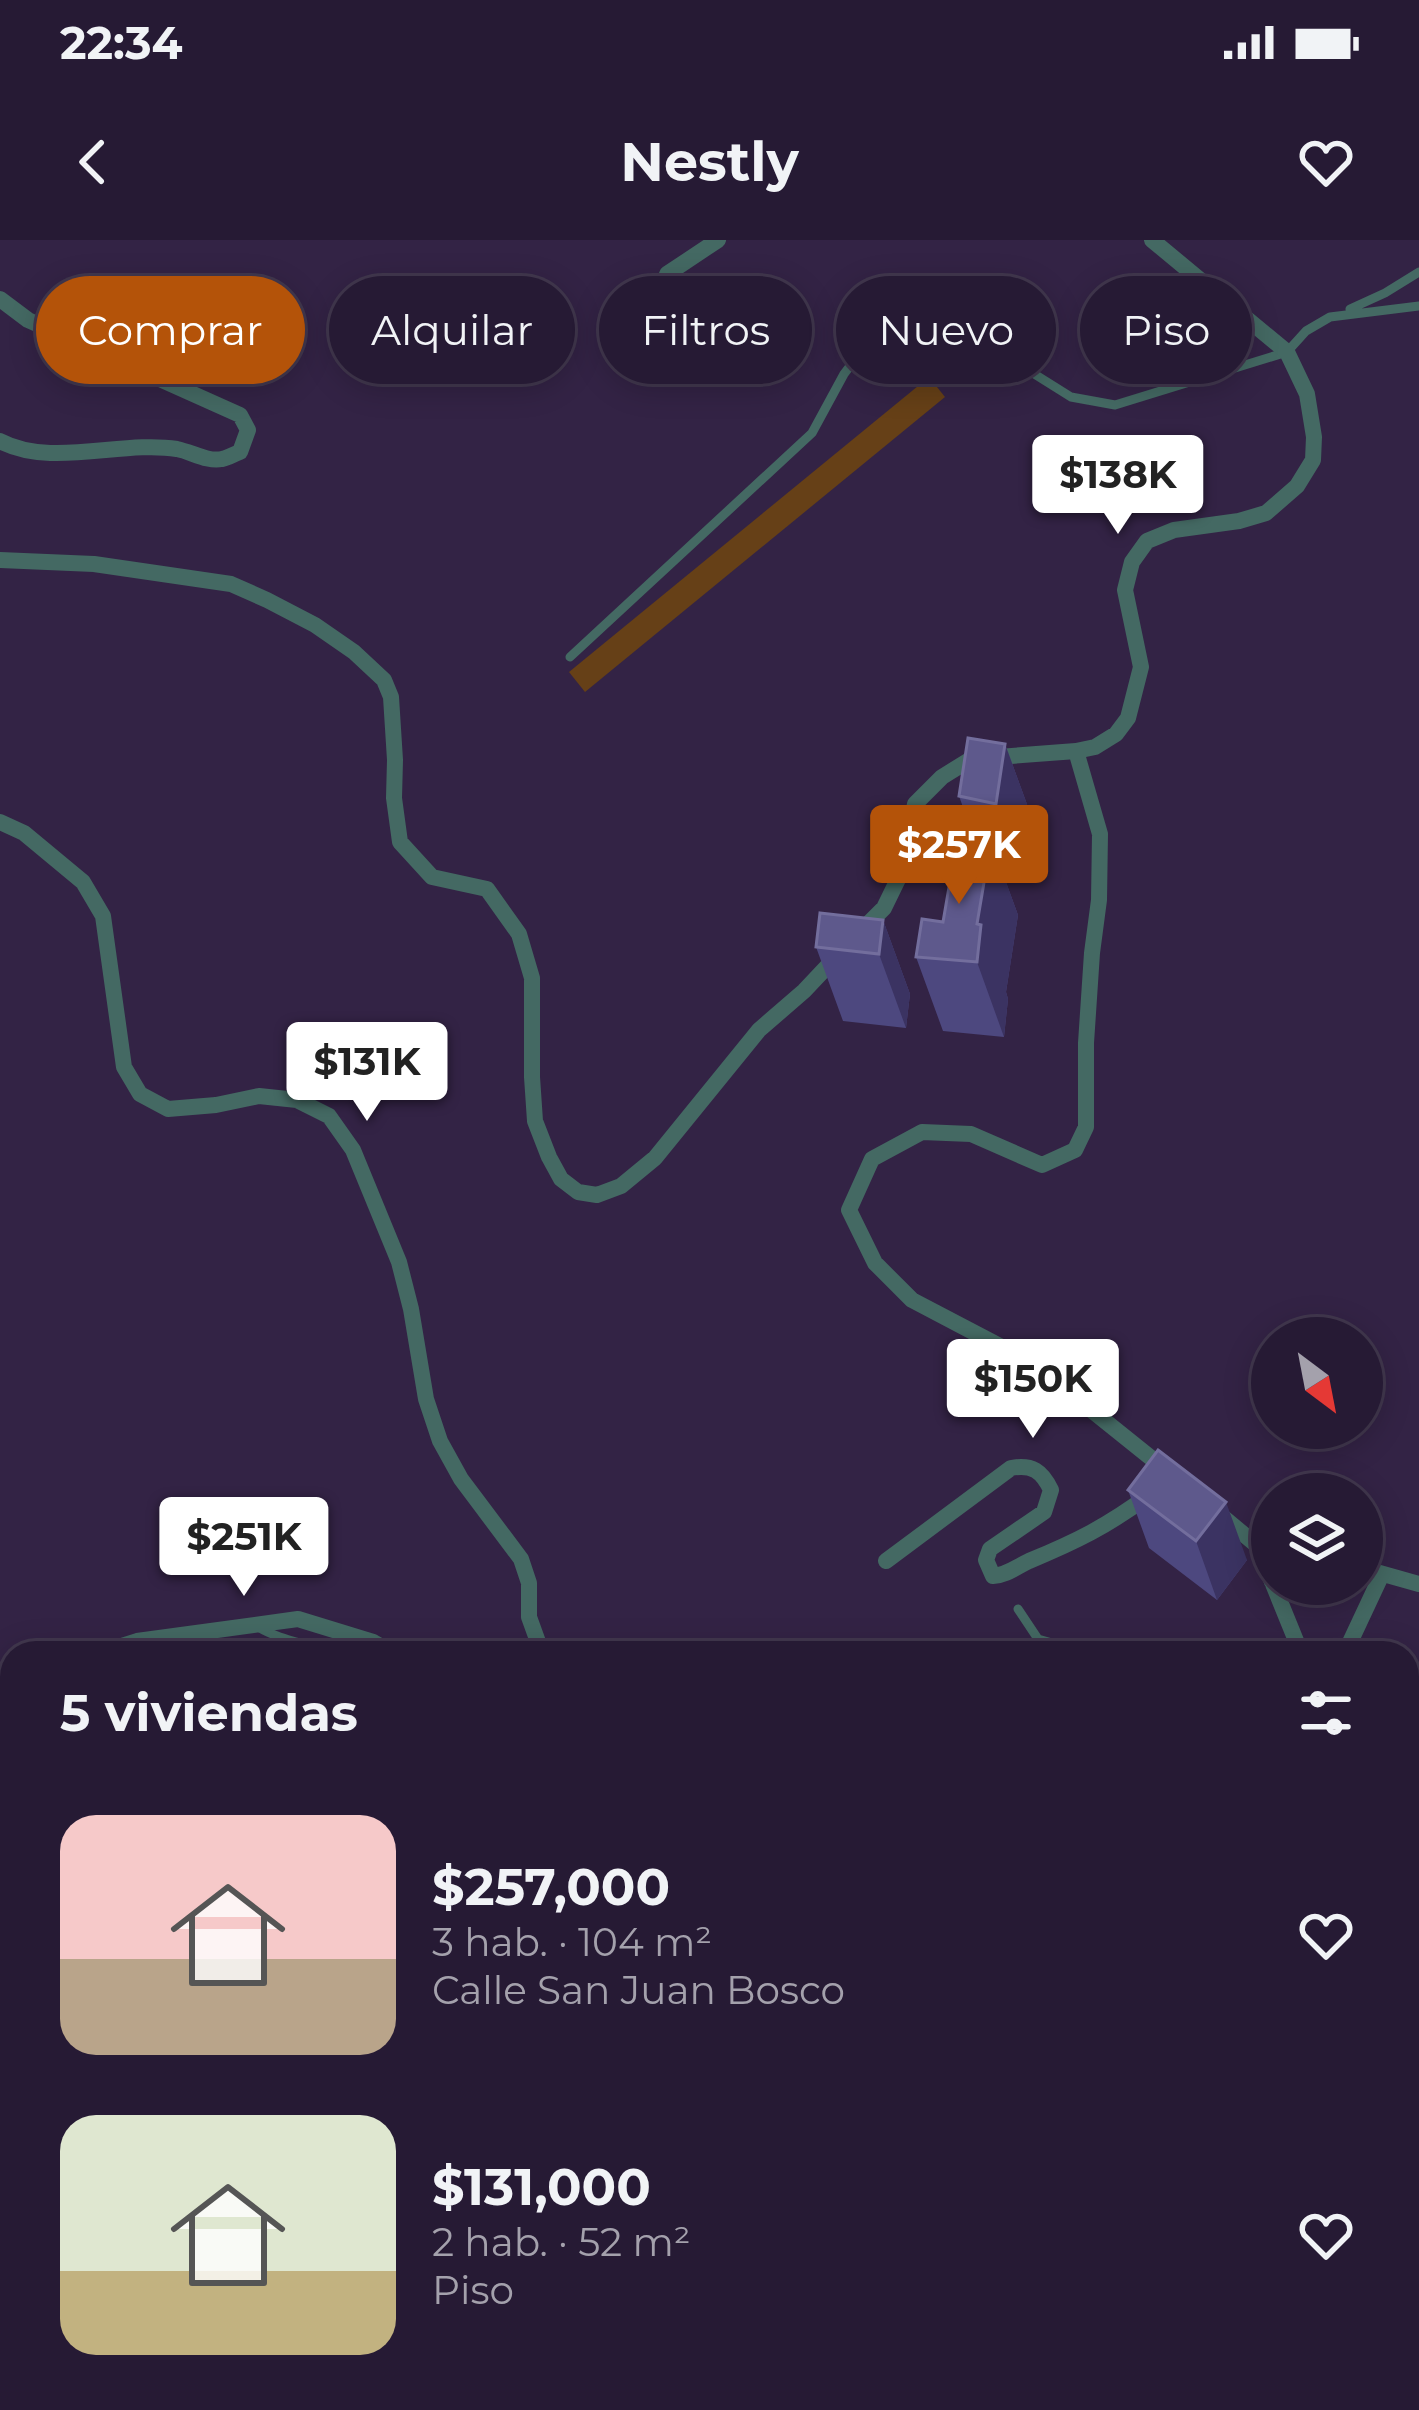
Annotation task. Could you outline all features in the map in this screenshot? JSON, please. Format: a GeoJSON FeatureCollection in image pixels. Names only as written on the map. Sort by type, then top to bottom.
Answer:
{"type":"FeatureCollection","features":[{"type":"Feature","properties":{"kind":"street"},"geometry":{"type":"LineString","coordinates":[[667,274],[718,240]]}},
{"type":"Feature","properties":{"kind":"street"},"geometry":{"type":"LineString","coordinates":[[0,560],[94,564],[231,584],[315,625],[384,680],[391,697],[400,842],[433,877],[488,890],[519,934],[532,978],[536,1121],[561,1179],[578,1192],[597,1195],[621,1186],[655,1158],[759,1030],[884,908],[902,871],[915,804],[942,777],[971,759],[1076,752],[1116,734],[1128,718],[1141,667],[1125,590],[1132,562],[1147,542],[1174,530],[1266,513],[1298,486],[1313,460],[1314,437],[1307,394],[1287,352],[1152,240]]}},
{"type":"Feature","properties":{"kind":"street"},"geometry":{"type":"LineString","coordinates":[[0,299],[28,320],[240,415],[248,430],[240,452],[221,459],[157,448],[40,451],[0,441]]}},
{"type":"Feature","properties":{"kind":"street"},"geometry":{"type":"LineString","coordinates":[[1076,752],[1100,834],[1086,1043],[1086,1126],[1075,1150],[1042,1165],[971,1134],[922,1132],[872,1159],[849,1210],[875,1263],[912,1300],[1034,1364],[1187,1487]]}},
{"type":"Feature","properties":{"kind":"street"},"geometry":{"type":"LineString","coordinates":[[0,822],[24,833],[83,882],[103,916],[124,1067],[140,1094],[169,1109],[259,1096],[296,1100],[329,1116],[353,1150],[399,1262],[426,1399],[440,1441],[461,1480],[520,1559],[529,1583],[530,1617],[538,1641]]}},
{"type":"Feature","properties":{"kind":"street"},"geometry":{"type":"LineString","coordinates":[[886,1561],[1011,1468],[1035,1469],[1045,1476],[1051,1490],[1044,1512],[989,1549],[986,1560],[993,1576],[1003,1576],[1088,1537],[1149,1495],[1169,1472]]}},
{"type":"Feature","properties":{"kind":"street"},"geometry":{"type":"LineString","coordinates":[[1205,1502],[1251,1537]]}},
{"type":"Feature","properties":{"kind":"street"},"geometry":{"type":"LineString","coordinates":[[1383,1574],[1419,1585]]}},
{"type":"Feature","properties":{"kind":"street"},"geometry":{"type":"LineString","coordinates":[[1281,1605],[1295,1641]]}},
{"type":"Feature","properties":{"kind":"street"},"geometry":{"type":"LineString","coordinates":[[1351,1641],[1367,1605]]}},
{"type":"Feature","properties":{"kind":"street"},"geometry":{"type":"LineString","coordinates":[[136,1641],[298,1619],[370,1641]]}},
{"type":"Feature","properties":{"kind":"lane"},"geometry":{"type":"LineString","coordinates":[[569,657],[812,433],[844,374],[874,333],[915,316],[945,318],[1071,398],[1115,405],[1287,352],[1306,331],[1419,272]]}},
{"type":"Feature","properties":{"kind":"lane"},"geometry":{"type":"LineString","coordinates":[[1341,314],[1419,306]]}},
{"type":"Feature","properties":{"kind":"lane"},"geometry":{"type":"LineString","coordinates":[[1018,1609],[1042,1641]]}},
{"type":"Feature","properties":{"kind":"lane"},"geometry":{"type":"LineString","coordinates":[[254,1624],[275,1637],[297,1641]]}},
{"type":"Feature","properties":{"kind":"shaded area"},"geometry":{"type":"Polygon","coordinates":[[[920,384],[935,384],[945,397],[585,692],[569,672],[920,384]]]}},
{"type":"Feature","properties":{"kind":"building"},"geometry":{"type":"Polygon","coordinates":[[[968,738],[1005,744],[996,804],[959,796],[968,738]]]}},
{"type":"Feature","properties":{"kind":"building"},"geometry":{"type":"Polygon","coordinates":[[[958,835],[991,841],[977,924],[981,925],[977,962],[916,957],[922,919],[943,922],[958,835]]]}},
{"type":"Feature","properties":{"kind":"building"},"geometry":{"type":"Polygon","coordinates":[[[820,913],[883,920],[879,954],[816,947],[820,913]]]}},
{"type":"Feature","properties":{"kind":"building"},"geometry":{"type":"Polygon","coordinates":[[[1158,1450],[1226,1502],[1196,1541],[1128,1490],[1158,1450]]]}}]}
